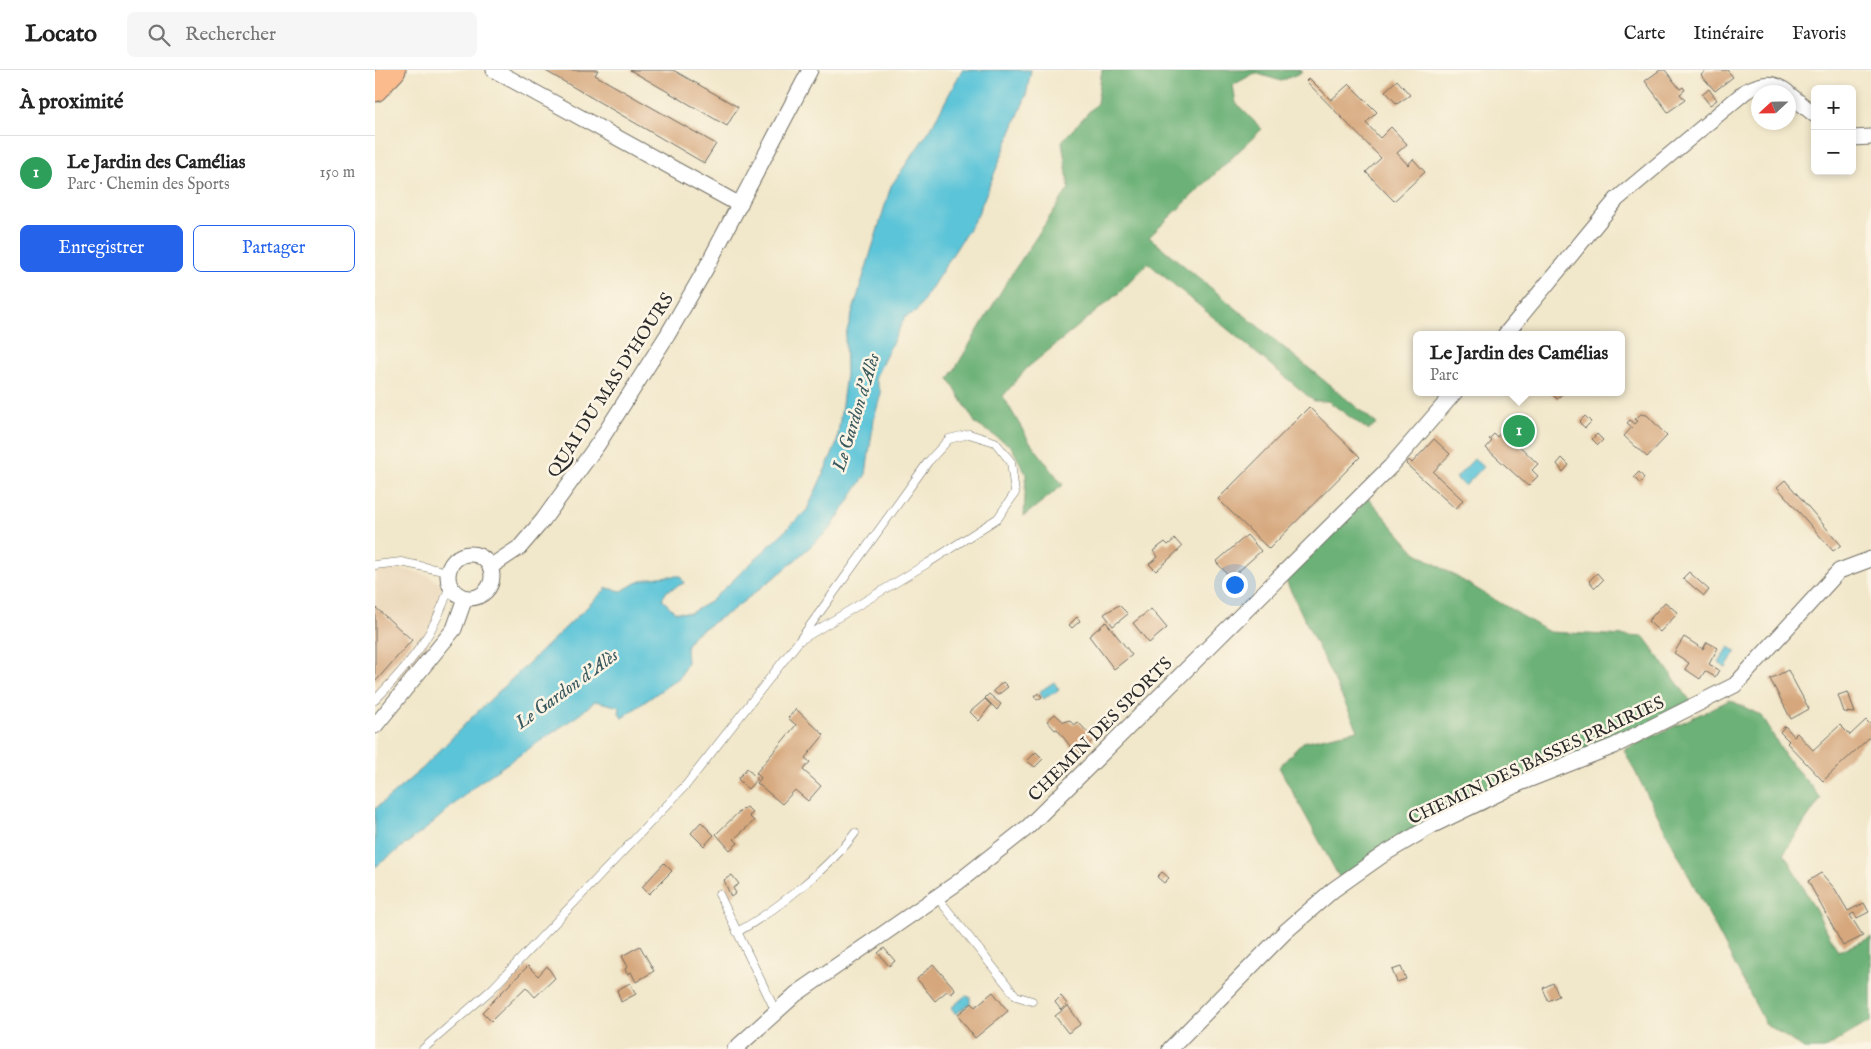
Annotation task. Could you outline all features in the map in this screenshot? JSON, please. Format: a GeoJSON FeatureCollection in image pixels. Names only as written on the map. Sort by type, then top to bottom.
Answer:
{"type":"FeatureCollection","features":[{"type":"Feature","properties":{"kind":"highway"},"geometry":{"type":"LineString","coordinates":[[375,89],[393,70]]}},
{"type":"Feature","properties":{"kind":"street"},"geometry":{"type":"LineString","coordinates":[[494,70],[740,205]]}},
{"type":"Feature","properties":{"kind":"street","name":"QUAI DU MAS D'HOURS"},"geometry":{"type":"LineString","coordinates":[[490,567],[520,547],[543,520],[597,444],[668,334],[740,205],[810,70]]}},
{"type":"Feature","properties":{"kind":"street"},"geometry":{"type":"LineString","coordinates":[[1508,331],[1617,199],[1746,91],[1771,77]]}},
{"type":"Feature","properties":{"kind":"street"},"geometry":{"type":"LineString","coordinates":[[1796,100],[1811,112]]}},
{"type":"Feature","properties":{"kind":"street"},"geometry":{"type":"LineString","coordinates":[[1856,138],[1871,137]]}},
{"type":"Feature","properties":{"kind":"street","name":"CHEMIN DES SPORTS"},"geometry":{"type":"LineString","coordinates":[[735,1049],[796,994],[937,897],[1028,827],[1391,466],[1452,396]]}},
{"type":"Feature","properties":{"kind":"street"},"geometry":{"type":"LineString","coordinates":[[467,554],[481,557],[490,567],[492,581],[489,588],[479,597],[465,598],[453,591],[449,579],[455,560],[467,554]]}},
{"type":"Feature","properties":{"kind":"street","name":"CHEMIN DES BASSES PRAIRIES"},"geometry":{"type":"LineString","coordinates":[[1170,1049],[1286,931],[1333,890],[1384,854],[1433,825],[1520,783],[1614,746],[1735,685],[1839,571],[1871,559]]}},
{"type":"Feature","properties":{"kind":"street"},"geometry":{"type":"LineString","coordinates":[[375,726],[454,629],[465,598]]}},
{"type":"Feature","properties":{"kind":"lane"},"geometry":{"type":"LineString","coordinates":[[423,1049],[491,990],[686,785],[799,641],[928,462],[949,439],[969,434],[995,442],[1011,462],[1015,493],[998,518],[928,564],[799,641]]}},
{"type":"Feature","properties":{"kind":"lane"},"geometry":{"type":"LineString","coordinates":[[375,565],[401,562],[449,579],[441,612],[427,640],[375,700]]}},
{"type":"Feature","properties":{"kind":"lane"},"geometry":{"type":"LineString","coordinates":[[737,932],[755,922],[840,854],[855,833]]}},
{"type":"Feature","properties":{"kind":"lane"},"geometry":{"type":"LineString","coordinates":[[719,894],[776,1012]]}},
{"type":"Feature","properties":{"kind":"lane"},"geometry":{"type":"LineString","coordinates":[[937,897],[1015,996],[1032,1001]]}},
{"type":"Feature","properties":{"kind":"shaded area"},"geometry":{"type":"Polygon","coordinates":[[[375,562],[384,571],[402,569],[427,575],[442,585],[426,651],[375,704],[375,562]]]}},
{"type":"Feature","properties":{"kind":"green space"},"geometry":{"type":"Polygon","coordinates":[[[1102,70],[1299,70],[1302,72],[1281,81],[1255,73],[1233,85],[1236,103],[1262,129],[1149,237],[1377,424],[1368,430],[1328,401],[1314,401],[1148,263],[1120,292],[1027,368],[1003,396],[1028,439],[1063,485],[1024,516],[1026,474],[1011,446],[976,424],[949,379],[1009,278],[1069,188],[1062,141],[1097,103],[1102,70]]]}},
{"type":"Feature","properties":{"kind":"green space"},"geometry":{"type":"Polygon","coordinates":[[[1368,498],[1415,552],[1549,632],[1644,637],[1692,703],[1339,877],[1279,767],[1303,742],[1358,730],[1286,581],[1368,498]]]}},
{"type":"Feature","properties":{"kind":"green space"},"geometry":{"type":"Polygon","coordinates":[[[1730,700],[1762,716],[1785,756],[1821,798],[1784,853],[1838,951],[1871,938],[1871,1021],[1823,1049],[1804,1049],[1765,1023],[1624,750],[1730,700]]]}},
{"type":"Feature","properties":{"kind":"water","name":"Le Gardon d'Alès"},"geometry":{"type":"Polygon","coordinates":[[[962,70],[1031,70],[1026,96],[977,216],[916,312],[905,317],[875,378],[881,393],[874,419],[866,474],[831,528],[784,570],[731,611],[692,636],[686,647],[687,662],[680,677],[622,718],[619,713],[620,707],[595,701],[580,714],[477,784],[426,829],[375,867],[375,809],[423,768],[470,719],[607,588],[622,591],[636,583],[650,579],[680,576],[684,583],[667,591],[662,599],[675,612],[690,613],[710,602],[807,510],[837,443],[846,374],[845,337],[891,186],[931,128],[962,70]]]}},
{"type":"Feature","properties":{"kind":"water"},"geometry":{"type":"Polygon","coordinates":[[[1474,459],[1483,467],[1465,486],[1456,478],[1474,459]]]}},
{"type":"Feature","properties":{"kind":"water"},"geometry":{"type":"Polygon","coordinates":[[[1729,647],[1736,651],[1726,668],[1719,663],[1729,647]]]}},
{"type":"Feature","properties":{"kind":"water"},"geometry":{"type":"Polygon","coordinates":[[[1054,682],[1059,690],[1043,699],[1039,692],[1054,682]]]}},
{"type":"Feature","properties":{"kind":"water"},"geometry":{"type":"Polygon","coordinates":[[[965,996],[970,997],[970,1003],[956,1014],[951,1008],[965,996]]]}},
{"type":"Feature","properties":{"kind":"building"},"geometry":{"type":"Polygon","coordinates":[[[544,70],[598,70],[595,75],[716,144],[704,163],[544,70]]]}},
{"type":"Feature","properties":{"kind":"building"},"geometry":{"type":"Polygon","coordinates":[[[630,70],[673,70],[738,107],[727,126],[630,70]]]}},
{"type":"Feature","properties":{"kind":"building"},"geometry":{"type":"Polygon","coordinates":[[[1660,70],[1665,70],[1680,89],[1683,87],[1685,90],[1680,94],[1685,100],[1668,112],[1645,81],[1660,70]]]}},
{"type":"Feature","properties":{"kind":"building"},"geometry":{"type":"Polygon","coordinates":[[[1707,70],[1727,70],[1733,77],[1715,91],[1701,75],[1707,70]]]}},
{"type":"Feature","properties":{"kind":"building"},"geometry":{"type":"Polygon","coordinates":[[[1309,78],[1331,100],[1349,84],[1377,112],[1366,123],[1380,138],[1391,127],[1407,144],[1397,153],[1408,165],[1413,159],[1425,172],[1394,201],[1366,172],[1381,158],[1306,81],[1309,78]]]}},
{"type":"Feature","properties":{"kind":"building"},"geometry":{"type":"Polygon","coordinates":[[[1397,80],[1410,95],[1397,104],[1385,91],[1397,80]]]}},
{"type":"Feature","properties":{"kind":"building"},"geometry":{"type":"Polygon","coordinates":[[[1709,89],[1717,100],[1710,105],[1702,95],[1709,89]]]}},
{"type":"Feature","properties":{"kind":"building"},"geometry":{"type":"Polygon","coordinates":[[[1309,407],[1360,457],[1269,549],[1218,499],[1309,407]]]}},
{"type":"Feature","properties":{"kind":"building"},"geometry":{"type":"Polygon","coordinates":[[[1641,414],[1647,415],[1667,436],[1647,457],[1624,436],[1632,427],[1627,423],[1630,420],[1635,424],[1638,421],[1635,419],[1641,414]]]}},
{"type":"Feature","properties":{"kind":"building"},"geometry":{"type":"Polygon","coordinates":[[[1585,416],[1591,422],[1585,428],[1579,422],[1585,416]]]}},
{"type":"Feature","properties":{"kind":"building"},"geometry":{"type":"Polygon","coordinates":[[[1503,430],[1538,464],[1532,470],[1538,476],[1528,486],[1486,448],[1492,441],[1489,439],[1494,434],[1497,437],[1503,430]]]}},
{"type":"Feature","properties":{"kind":"building"},"geometry":{"type":"Polygon","coordinates":[[[1597,434],[1603,440],[1598,445],[1592,439],[1597,434]]]}},
{"type":"Feature","properties":{"kind":"building"},"geometry":{"type":"Polygon","coordinates":[[[1434,439],[1450,454],[1433,472],[1463,500],[1456,509],[1406,464],[1409,460],[1412,463],[1434,439]]]}},
{"type":"Feature","properties":{"kind":"building"},"geometry":{"type":"Polygon","coordinates":[[[1562,458],[1569,465],[1563,472],[1557,464],[1562,458]]]}},
{"type":"Feature","properties":{"kind":"building"},"geometry":{"type":"Polygon","coordinates":[[[1639,472],[1644,478],[1640,484],[1634,477],[1639,472]]]}},
{"type":"Feature","properties":{"kind":"building"},"geometry":{"type":"Polygon","coordinates":[[[1785,480],[1841,545],[1833,551],[1777,487],[1785,480]]]}},
{"type":"Feature","properties":{"kind":"building"},"geometry":{"type":"Polygon","coordinates":[[[1247,535],[1261,551],[1231,578],[1216,562],[1247,535]]]}},
{"type":"Feature","properties":{"kind":"building"},"geometry":{"type":"Polygon","coordinates":[[[1175,539],[1182,547],[1156,571],[1149,564],[1158,557],[1153,551],[1165,542],[1168,545],[1175,539]]]}},
{"type":"Feature","properties":{"kind":"building"},"geometry":{"type":"Polygon","coordinates":[[[1689,572],[1709,590],[1704,596],[1683,578],[1689,572]]]}},
{"type":"Feature","properties":{"kind":"building"},"geometry":{"type":"Polygon","coordinates":[[[1597,573],[1603,580],[1595,588],[1589,581],[1597,573]]]}},
{"type":"Feature","properties":{"kind":"building"},"geometry":{"type":"Polygon","coordinates":[[[1665,602],[1678,613],[1660,632],[1648,621],[1665,602]]]}},
{"type":"Feature","properties":{"kind":"building"},"geometry":{"type":"Polygon","coordinates":[[[1119,605],[1128,614],[1113,626],[1104,614],[1119,605]]]}},
{"type":"Feature","properties":{"kind":"building"},"geometry":{"type":"Polygon","coordinates":[[[375,607],[412,640],[375,682],[375,607]]]}},
{"type":"Feature","properties":{"kind":"building"},"geometry":{"type":"Polygon","coordinates":[[[1151,609],[1167,628],[1149,643],[1133,623],[1151,609]]]}},
{"type":"Feature","properties":{"kind":"building"},"geometry":{"type":"Polygon","coordinates":[[[1077,617],[1080,621],[1072,628],[1069,625],[1077,617]]]}},
{"type":"Feature","properties":{"kind":"building"},"geometry":{"type":"Polygon","coordinates":[[[1106,622],[1132,655],[1114,669],[1089,636],[1106,622]]]}},
{"type":"Feature","properties":{"kind":"building"},"geometry":{"type":"Polygon","coordinates":[[[1684,637],[1703,649],[1707,642],[1718,648],[1709,664],[1719,670],[1715,677],[1705,671],[1700,679],[1685,669],[1689,663],[1674,653],[1684,637]]]}},
{"type":"Feature","properties":{"kind":"building"},"geometry":{"type":"Polygon","coordinates":[[[1788,670],[1809,709],[1791,719],[1770,679],[1788,670]]]}},
{"type":"Feature","properties":{"kind":"building"},"geometry":{"type":"Polygon","coordinates":[[[1003,682],[1008,687],[998,695],[993,691],[1003,682]]]}},
{"type":"Feature","properties":{"kind":"building"},"geometry":{"type":"Polygon","coordinates":[[[1848,692],[1855,713],[1844,712],[1838,695],[1848,692]]]}},
{"type":"Feature","properties":{"kind":"building"},"geometry":{"type":"Polygon","coordinates":[[[1039,693],[1042,697],[1037,700],[1034,696],[1039,693]]]}},
{"type":"Feature","properties":{"kind":"building"},"geometry":{"type":"Polygon","coordinates":[[[989,694],[1001,704],[997,710],[985,698],[989,694]]]}},
{"type":"Feature","properties":{"kind":"building"},"geometry":{"type":"Polygon","coordinates":[[[985,699],[991,705],[979,721],[970,712],[985,699]]]}},
{"type":"Feature","properties":{"kind":"building"},"geometry":{"type":"Polygon","coordinates":[[[796,709],[824,735],[805,758],[810,762],[803,770],[821,786],[808,801],[795,790],[782,804],[757,783],[761,778],[756,773],[796,725],[788,718],[796,709]]]}},
{"type":"Feature","properties":{"kind":"building"},"geometry":{"type":"Polygon","coordinates":[[[1055,714],[1064,722],[1069,720],[1074,725],[1078,722],[1094,739],[1077,755],[1057,729],[1055,730],[1047,721],[1055,714]]]}},
{"type":"Feature","properties":{"kind":"building"},"geometry":{"type":"Polygon","coordinates":[[[1866,720],[1871,725],[1871,736],[1823,781],[1787,743],[1789,741],[1780,732],[1785,726],[1794,736],[1797,733],[1813,750],[1840,725],[1850,735],[1866,720]]]}},
{"type":"Feature","properties":{"kind":"building"},"geometry":{"type":"Polygon","coordinates":[[[1036,752],[1043,759],[1035,767],[1027,761],[1036,752]]]}},
{"type":"Feature","properties":{"kind":"building"},"geometry":{"type":"Polygon","coordinates":[[[747,768],[757,779],[748,789],[738,779],[747,768]]]}},
{"type":"Feature","properties":{"kind":"building"},"geometry":{"type":"Polygon","coordinates":[[[747,807],[753,813],[749,816],[754,821],[734,839],[738,843],[730,850],[716,834],[742,809],[747,807]]]}},
{"type":"Feature","properties":{"kind":"building"},"geometry":{"type":"Polygon","coordinates":[[[701,822],[714,835],[704,846],[691,833],[701,822]]]}},
{"type":"Feature","properties":{"kind":"building"},"geometry":{"type":"Polygon","coordinates":[[[664,863],[672,871],[649,894],[642,887],[664,863]]]}},
{"type":"Feature","properties":{"kind":"building"},"geometry":{"type":"Polygon","coordinates":[[[1162,872],[1169,878],[1164,883],[1157,877],[1162,872]]]}},
{"type":"Feature","properties":{"kind":"building"},"geometry":{"type":"Polygon","coordinates":[[[1821,873],[1835,889],[1848,911],[1864,903],[1869,912],[1857,918],[1854,913],[1850,915],[1863,936],[1843,946],[1808,881],[1821,873]]]}},
{"type":"Feature","properties":{"kind":"building"},"geometry":{"type":"Polygon","coordinates":[[[732,875],[739,884],[733,888],[736,893],[731,897],[724,880],[732,875]]]}},
{"type":"Feature","properties":{"kind":"building"},"geometry":{"type":"Polygon","coordinates":[[[640,946],[654,971],[636,982],[631,972],[627,974],[625,969],[628,967],[622,956],[640,946]]]}},
{"type":"Feature","properties":{"kind":"building"},"geometry":{"type":"Polygon","coordinates":[[[884,948],[895,961],[889,966],[878,953],[884,948]]]}},
{"type":"Feature","properties":{"kind":"building"},"geometry":{"type":"Polygon","coordinates":[[[933,964],[955,989],[952,994],[947,991],[935,1001],[917,979],[933,964]]]}},
{"type":"Feature","properties":{"kind":"building"},"geometry":{"type":"Polygon","coordinates":[[[528,966],[538,976],[547,966],[555,978],[535,997],[526,987],[491,1021],[482,1012],[528,966]]]}},
{"type":"Feature","properties":{"kind":"building"},"geometry":{"type":"Polygon","coordinates":[[[1401,967],[1406,979],[1397,982],[1392,970],[1401,967]]]}},
{"type":"Feature","properties":{"kind":"building"},"geometry":{"type":"Polygon","coordinates":[[[630,983],[636,994],[621,1002],[617,990],[630,983]]]}},
{"type":"Feature","properties":{"kind":"building"},"geometry":{"type":"Polygon","coordinates":[[[1553,983],[1559,996],[1548,1001],[1543,988],[1553,983]]]}},
{"type":"Feature","properties":{"kind":"building"},"geometry":{"type":"Polygon","coordinates":[[[993,992],[1008,1011],[975,1038],[957,1015],[972,1003],[975,1007],[993,992]]]}},
{"type":"Feature","properties":{"kind":"building"},"geometry":{"type":"Polygon","coordinates":[[[1061,996],[1067,1004],[1061,1010],[1055,1002],[1061,996]]]}},
{"type":"Feature","properties":{"kind":"building"},"geometry":{"type":"Polygon","coordinates":[[[1068,1006],[1081,1024],[1068,1033],[1055,1016],[1068,1006]]]}},
{"type":"Feature","properties":{"kind":"place","name":"Le Jardin des Camélias"},"geometry":{"type":"Point","coordinates":[1519,431]}}]}
